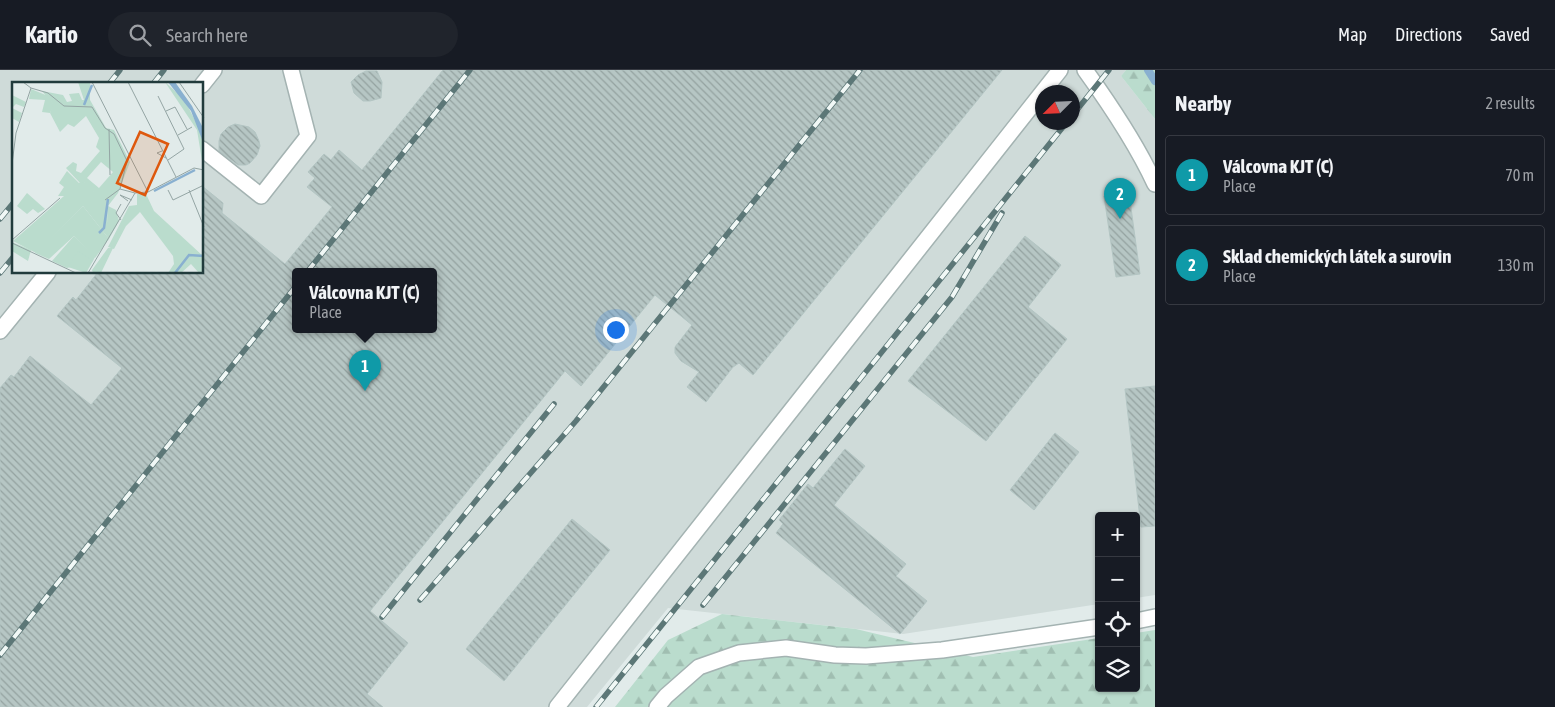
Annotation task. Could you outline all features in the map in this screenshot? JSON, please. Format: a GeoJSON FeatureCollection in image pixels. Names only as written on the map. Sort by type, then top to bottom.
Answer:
{"type":"FeatureCollection","features":[{"type":"Feature","properties":{"kind":"street"},"geometry":{"type":"LineString","coordinates":[[204,82],[214,70]]}},
{"type":"Feature","properties":{"kind":"street"},"geometry":{"type":"LineString","coordinates":[[204,151],[261,196],[308,136],[291,70]]}},
{"type":"Feature","properties":{"kind":"street"},"geometry":{"type":"LineString","coordinates":[[556,707],[1060,70]]}},
{"type":"Feature","properties":{"kind":"street"},"geometry":{"type":"LineString","coordinates":[[1085,70],[1109,104],[1145,162],[1155,184]]}},
{"type":"Feature","properties":{"kind":"street"},"geometry":{"type":"LineString","coordinates":[[0,331],[46,274]]}},
{"type":"Feature","properties":{"kind":"street"},"geometry":{"type":"LineString","coordinates":[[1140,620],[1155,617]]}},
{"type":"Feature","properties":{"kind":"street"},"geometry":{"type":"LineString","coordinates":[[657,707],[666,696],[699,667],[739,653],[786,648],[835,655],[866,656],[942,650],[1095,628]]}},
{"type":"Feature","properties":{"kind":"shaded area"},"geometry":{"type":"Polygon","coordinates":[[[0,70],[1126,70],[1121,76],[1155,119],[1155,595],[1140,597],[1140,512],[1095,512],[1095,605],[903,634],[668,608],[587,707],[0,707],[0,70]]]}},
{"type":"Feature","properties":{"kind":"green space"},"geometry":{"type":"Polygon","coordinates":[[[1126,70],[1155,70],[1155,119],[1121,76],[1126,70]]]}},
{"type":"Feature","properties":{"kind":"green space"},"geometry":{"type":"Polygon","coordinates":[[[722,614],[856,629],[973,657],[1095,639],[1095,692],[1140,692],[1140,632],[1155,630],[1155,707],[615,707],[668,640],[722,614]]]}},
{"type":"Feature","properties":{"kind":"building"},"geometry":{"type":"Polygon","coordinates":[[[443,70],[1002,70],[753,375],[739,363],[733,367],[706,402],[687,387],[699,372],[681,361],[675,353],[675,347],[692,325],[655,295],[581,386],[565,371],[370,611],[408,643],[367,694],[383,707],[0,707],[0,388],[11,375],[14,377],[30,356],[91,405],[122,368],[57,316],[73,297],[76,300],[96,274],[204,274],[204,188],[223,203],[222,213],[285,264],[332,207],[307,187],[315,178],[308,172],[324,154],[331,160],[339,150],[362,170],[443,70]]]}},
{"type":"Feature","properties":{"kind":"building"},"geometry":{"type":"Polygon","coordinates":[[[366,71],[377,71],[382,82],[381,98],[363,101],[354,93],[351,82],[358,75],[366,71]]]}},
{"type":"Feature","properties":{"kind":"building"},"geometry":{"type":"Polygon","coordinates":[[[235,124],[249,127],[255,132],[259,141],[260,146],[257,155],[246,165],[238,165],[219,151],[221,134],[228,127],[235,124]]]}},
{"type":"Feature","properties":{"kind":"building"},"geometry":{"type":"Polygon","coordinates":[[[1129,193],[1140,274],[1116,277],[1104,196],[1129,193]]]}},
{"type":"Feature","properties":{"kind":"building"},"geometry":{"type":"Polygon","coordinates":[[[1025,236],[1061,265],[1028,307],[1067,339],[986,441],[908,381],[1025,236]]]}},
{"type":"Feature","properties":{"kind":"building"},"geometry":{"type":"Polygon","coordinates":[[[1155,386],[1155,526],[1141,527],[1125,389],[1155,386]]]}},
{"type":"Feature","properties":{"kind":"building"},"geometry":{"type":"Polygon","coordinates":[[[1055,433],[1079,452],[1034,510],[1010,490],[1055,433]]]}},
{"type":"Feature","properties":{"kind":"building"},"geometry":{"type":"Polygon","coordinates":[[[845,449],[865,466],[834,505],[906,564],[896,576],[927,601],[900,634],[776,533],[783,524],[779,520],[808,484],[813,488],[845,449]]]}},
{"type":"Feature","properties":{"kind":"building"},"geometry":{"type":"Polygon","coordinates":[[[572,519],[610,550],[504,681],[466,649],[572,519]]]}},
{"type":"Feature","properties":{"kind":"waterway"},"geometry":{"type":"LineString","coordinates":[[1148,70],[1155,81]]}},
{"type":"Feature","properties":{"kind":"railway"},"geometry":{"type":"LineString","coordinates":[[111,82],[120,70]]}},
{"type":"Feature","properties":{"kind":"railway"},"geometry":{"type":"LineString","coordinates":[[155,82],[164,70]]}},
{"type":"Feature","properties":{"kind":"railway"},"geometry":{"type":"LineString","coordinates":[[310,268],[470,70]]}},
{"type":"Feature","properties":{"kind":"railway"},"geometry":{"type":"LineString","coordinates":[[420,600],[576,421],[860,70]]}},
{"type":"Feature","properties":{"kind":"railway"},"geometry":{"type":"LineString","coordinates":[[1080,106],[1109,70]]}},
{"type":"Feature","properties":{"kind":"railway"},"geometry":{"type":"LineString","coordinates":[[596,707],[1061,130]]}},
{"type":"Feature","properties":{"kind":"railway"},"geometry":{"type":"LineString","coordinates":[[0,219],[12,204]]}},
{"type":"Feature","properties":{"kind":"railway"},"geometry":{"type":"LineString","coordinates":[[703,605],[952,297],[1002,213]]}},
{"type":"Feature","properties":{"kind":"railway"},"geometry":{"type":"LineString","coordinates":[[0,273],[12,258]]}},
{"type":"Feature","properties":{"kind":"railway"},"geometry":{"type":"LineString","coordinates":[[0,655],[292,291]]}},
{"type":"Feature","properties":{"kind":"railway"},"geometry":{"type":"LineString","coordinates":[[382,617],[554,404]]}},
{"type":"Feature","properties":{"kind":"place","name":"Sklad chemických látek a surovin"},"geometry":{"type":"Point","coordinates":[1120,219]}},
{"type":"Feature","properties":{"kind":"place","name":"Válcovna KJT (C)"},"geometry":{"type":"Point","coordinates":[365,391]}}]}
